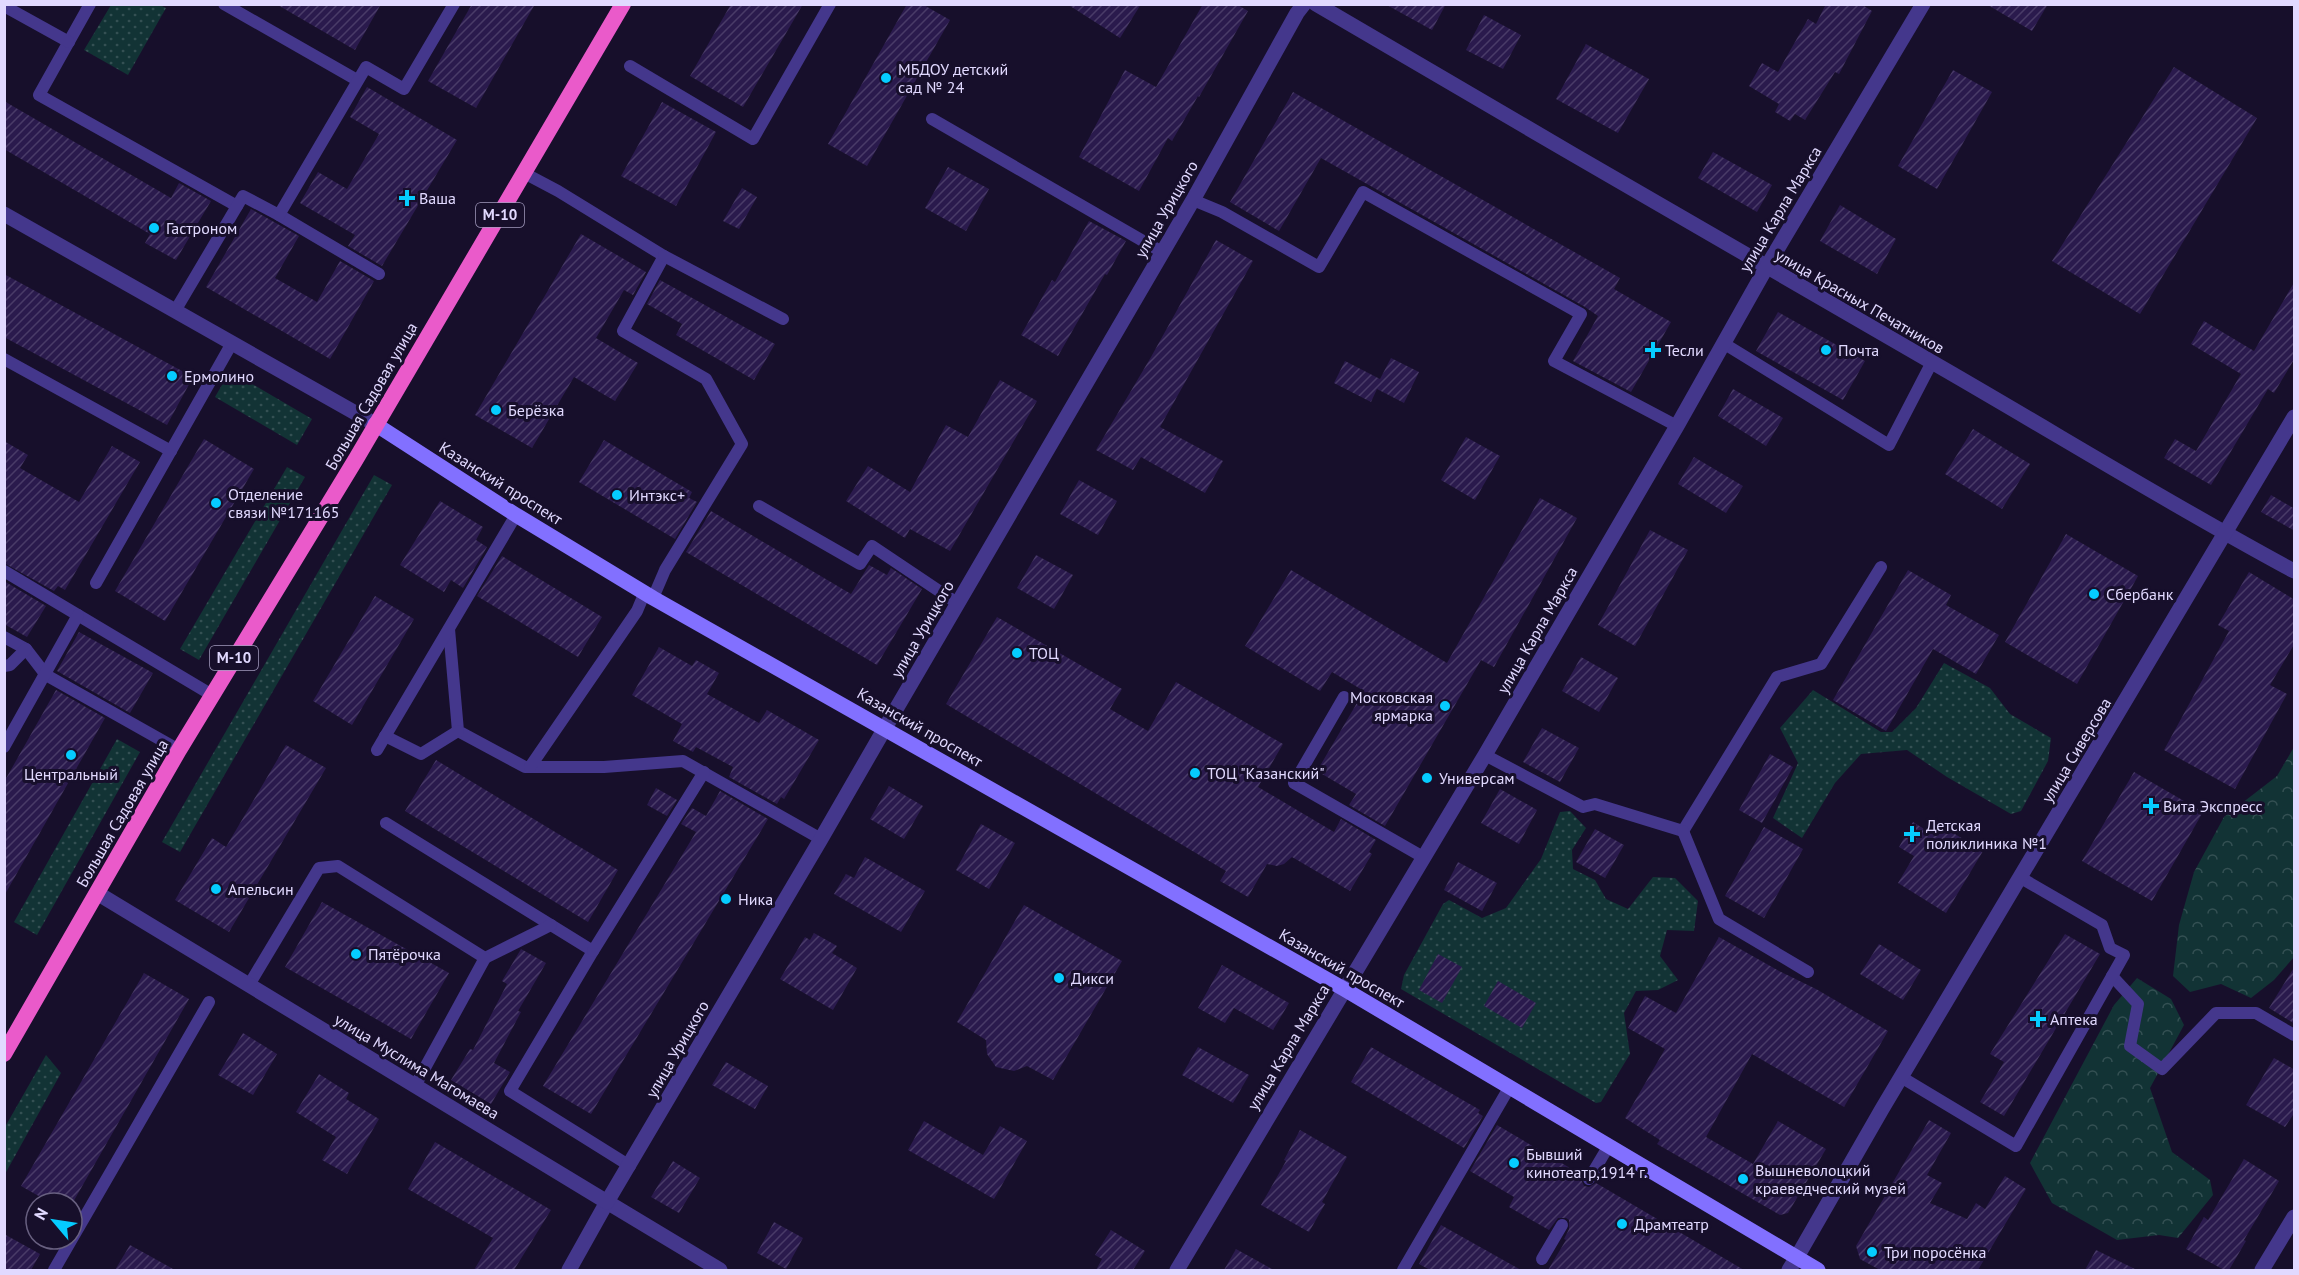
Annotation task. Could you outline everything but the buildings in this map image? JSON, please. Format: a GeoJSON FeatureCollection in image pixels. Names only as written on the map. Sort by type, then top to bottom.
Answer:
{"type":"FeatureCollection","features":[{"type":"Feature","properties":{"kind":"highway","name":"Большая Садовая улица"},"geometry":{"type":"LineString","coordinates":[[4,1054],[179,750],[623,4]]}},
{"type":"Feature","properties":{"kind":"main road","name":"Казанский проспект"},"geometry":{"type":"LineString","coordinates":[[375,424],[516,515],[649,595],[1344,989],[1608,1147],[1793,1264],[1818,1270]]}},
{"type":"Feature","properties":{"kind":"street","name":"улица Урицкого"},"geometry":{"type":"LineString","coordinates":[[569,1270],[1193,200],[1304,4]]}},
{"type":"Feature","properties":{"kind":"street","name":"улица Красных Печатников"},"geometry":{"type":"LineString","coordinates":[[1316,4],[1766,268],[2295,572]]}},
{"type":"Feature","properties":{"kind":"street","name":"улица Карла Маркса"},"geometry":{"type":"LineString","coordinates":[[1177,1270],[1485,755],[1677,426],[1766,268],[1923,4]]}},
{"type":"Feature","properties":{"kind":"street","name":"Казанский проспект"},"geometry":{"type":"LineString","coordinates":[[4,214],[375,424]]}},
{"type":"Feature","properties":{"kind":"street","name":"улица Сиверсова"},"geometry":{"type":"LineString","coordinates":[[1793,1264],[1901,1077],[2295,417]]}},
{"type":"Feature","properties":{"kind":"street","name":"улица Муслима Магомаева"},"geometry":{"type":"LineString","coordinates":[[97,893],[720,1270]]}},
{"type":"Feature","properties":{"kind":"street"},"geometry":{"type":"LineString","coordinates":[[2262,1270],[2292,1227]]}},
{"type":"Feature","properties":{"kind":"lane"},"geometry":{"type":"LineString","coordinates":[[90,4],[39,95],[237,206]]}},
{"type":"Feature","properties":{"kind":"lane"},"geometry":{"type":"LineString","coordinates":[[224,4],[357,80]]}},
{"type":"Feature","properties":{"kind":"lane"},"geometry":{"type":"LineString","coordinates":[[279,215],[366,67],[404,89],[454,4]]}},
{"type":"Feature","properties":{"kind":"lane"},"geometry":{"type":"LineString","coordinates":[[630,66],[753,139],[830,4]]}},
{"type":"Feature","properties":{"kind":"lane"},"geometry":{"type":"LineString","coordinates":[[4,6],[69,42]]}},
{"type":"Feature","properties":{"kind":"lane"},"geometry":{"type":"LineString","coordinates":[[932,119],[1162,252]]}},
{"type":"Feature","properties":{"kind":"lane"},"geometry":{"type":"LineString","coordinates":[[524,173],[558,191],[664,256],[783,319]]}},
{"type":"Feature","properties":{"kind":"lane"},"geometry":{"type":"LineString","coordinates":[[1193,200],[1222,212],[1319,267],[1363,192],[1581,314],[1554,361],[1677,426]]}},
{"type":"Feature","properties":{"kind":"lane"},"geometry":{"type":"LineString","coordinates":[[175,311],[243,196],[379,274]]}},
{"type":"Feature","properties":{"kind":"lane"},"geometry":{"type":"LineString","coordinates":[[530,767],[649,595],[742,444],[706,379],[623,331],[664,256]]}},
{"type":"Feature","properties":{"kind":"lane"},"geometry":{"type":"LineString","coordinates":[[96,583],[232,343]]}},
{"type":"Feature","properties":{"kind":"lane"},"geometry":{"type":"LineString","coordinates":[[1723,343],[1889,445],[1932,362]]}},
{"type":"Feature","properties":{"kind":"lane"},"geometry":{"type":"LineString","coordinates":[[4,359],[171,450]]}},
{"type":"Feature","properties":{"kind":"lane"},"geometry":{"type":"LineString","coordinates":[[759,506],[860,564],[872,546],[957,603]]}},
{"type":"Feature","properties":{"kind":"lane"},"geometry":{"type":"LineString","coordinates":[[377,750],[516,515]]}},
{"type":"Feature","properties":{"kind":"lane"},"geometry":{"type":"LineString","coordinates":[[1683,831],[1777,677],[1821,664],[1881,567]]}},
{"type":"Feature","properties":{"kind":"lane"},"geometry":{"type":"LineString","coordinates":[[4,571],[212,695]]}},
{"type":"Feature","properties":{"kind":"lane"},"geometry":{"type":"LineString","coordinates":[[4,747],[78,615]]}},
{"type":"Feature","properties":{"kind":"lane"},"geometry":{"type":"LineString","coordinates":[[449,629],[458,730]]}},
{"type":"Feature","properties":{"kind":"lane"},"geometry":{"type":"LineString","coordinates":[[4,637],[26,649],[46,675],[179,750]]}},
{"type":"Feature","properties":{"kind":"lane"},"geometry":{"type":"LineString","coordinates":[[4,666],[10,665],[26,649]]}},
{"type":"Feature","properties":{"kind":"lane"},"geometry":{"type":"LineString","coordinates":[[1344,697],[1294,783],[1423,857]]}},
{"type":"Feature","properties":{"kind":"lane"},"geometry":{"type":"LineString","coordinates":[[458,730],[530,767],[604,766],[683,761],[821,839]]}},
{"type":"Feature","properties":{"kind":"lane"},"geometry":{"type":"LineString","coordinates":[[385,736],[421,754],[458,730]]}},
{"type":"Feature","properties":{"kind":"lane"},"geometry":{"type":"LineString","coordinates":[[1485,755],[1583,807],[1595,804],[1683,831]]}},
{"type":"Feature","properties":{"kind":"lane"},"geometry":{"type":"LineString","coordinates":[[630,1166],[510,1091],[593,951],[704,772]]}},
{"type":"Feature","properties":{"kind":"lane"},"geometry":{"type":"LineString","coordinates":[[386,823],[593,951]]}},
{"type":"Feature","properties":{"kind":"lane"},"geometry":{"type":"LineString","coordinates":[[1683,831],[1719,919],[1808,972]]}},
{"type":"Feature","properties":{"kind":"lane"},"geometry":{"type":"LineString","coordinates":[[249,985],[319,868],[338,866],[485,958]]}},
{"type":"Feature","properties":{"kind":"lane"},"geometry":{"type":"LineString","coordinates":[[1901,1077],[2016,1146],[2124,955],[2110,948],[2102,925],[2021,878]]}},
{"type":"Feature","properties":{"kind":"lane"},"geometry":{"type":"LineString","coordinates":[[415,1086],[485,958],[551,925]]}},
{"type":"Feature","properties":{"kind":"lane"},"geometry":{"type":"LineString","coordinates":[[2112,976],[2138,1004],[2130,1046],[2162,1069],[2216,1012],[2256,1013],[2295,1035]]}},
{"type":"Feature","properties":{"kind":"lane"},"geometry":{"type":"LineString","coordinates":[[54,1270],[209,1002]]}},
{"type":"Feature","properties":{"kind":"lane"},"geometry":{"type":"LineString","coordinates":[[1402,1270],[1509,1088]]}},
{"type":"Feature","properties":{"kind":"lane"},"geometry":{"type":"LineString","coordinates":[[1589,1179],[1608,1147]]}},
{"type":"Feature","properties":{"kind":"lane"},"geometry":{"type":"LineString","coordinates":[[1542,1259],[1562,1225]]}},
{"type":"Feature","properties":{"kind":"green space"},"geometry":{"type":"Polygon","coordinates":[[[111,5],[160,5],[166,8],[128,75],[84,50],[111,5]]]}},
{"type":"Feature","properties":{"kind":"green space"},"geometry":{"type":"Polygon","coordinates":[[[230,371],[312,419],[297,445],[215,397],[230,371]]]}},
{"type":"Feature","properties":{"kind":"green space"},"geometry":{"type":"Polygon","coordinates":[[[287,467],[305,477],[199,660],[180,649],[287,467]]]}},
{"type":"Feature","properties":{"kind":"green space"},"geometry":{"type":"Polygon","coordinates":[[[374,475],[392,485],[180,852],[162,842],[374,475]]]}},
{"type":"Feature","properties":{"kind":"green space"},"geometry":{"type":"Polygon","coordinates":[[[1944,663],[1990,688],[2010,714],[2051,738],[2048,761],[2021,811],[2011,814],[1947,777],[1907,750],[1861,754],[1835,783],[1802,838],[1773,818],[1798,763],[1780,728],[1813,690],[1881,732],[1892,732],[1916,708],[1944,663]]]}},
{"type":"Feature","properties":{"kind":"green space"},"geometry":{"type":"Polygon","coordinates":[[[117,739],[140,752],[37,935],[14,922],[117,739]]]}},
{"type":"Feature","properties":{"kind":"green space"},"geometry":{"type":"Polygon","coordinates":[[[2294,747],[2294,957],[2274,980],[2251,998],[2221,984],[2190,992],[2173,976],[2179,925],[2194,872],[2224,817],[2277,776],[2294,747]]]}},
{"type":"Feature","properties":{"kind":"green space"},"geometry":{"type":"Polygon","coordinates":[[[1570,811],[1586,828],[1572,850],[1573,869],[1595,880],[1606,899],[1628,909],[1653,877],[1675,878],[1698,901],[1694,931],[1667,930],[1660,956],[1678,980],[1658,990],[1636,991],[1624,1013],[1630,1054],[1601,1102],[1596,1103],[1401,989],[1404,975],[1443,904],[1449,900],[1482,918],[1506,908],[1541,859],[1560,812],[1570,811]]]}},
{"type":"Feature","properties":{"kind":"green space"},"geometry":{"type":"Polygon","coordinates":[[[2137,978],[2171,999],[2184,1025],[2150,1088],[2172,1152],[2210,1180],[2213,1195],[2178,1238],[2159,1235],[2117,1240],[2052,1203],[2030,1163],[2114,1005],[2137,978]]]}},
{"type":"Feature","properties":{"kind":"green space"},"geometry":{"type":"Polygon","coordinates":[[[46,1055],[61,1073],[5,1174],[5,1127],[46,1055]]]}},
{"type":"Feature","properties":{"kind":"place","name":"МБДОУ детский сад № 24"},"geometry":{"type":"Point","coordinates":[886,78]}},
{"type":"Feature","properties":{"kind":"place","name":"Ваша"},"geometry":{"type":"Point","coordinates":[407,198]}},
{"type":"Feature","properties":{"kind":"place","name":"Гастроном"},"geometry":{"type":"Point","coordinates":[154,228]}},
{"type":"Feature","properties":{"kind":"place","name":"Тесли"},"geometry":{"type":"Point","coordinates":[1653,350]}},
{"type":"Feature","properties":{"kind":"place","name":"Почта"},"geometry":{"type":"Point","coordinates":[1826,350]}},
{"type":"Feature","properties":{"kind":"place","name":"Ермолино"},"geometry":{"type":"Point","coordinates":[172,376]}},
{"type":"Feature","properties":{"kind":"place","name":"Берёзка"},"geometry":{"type":"Point","coordinates":[496,410]}},
{"type":"Feature","properties":{"kind":"place","name":"Интэкс+"},"geometry":{"type":"Point","coordinates":[617,495]}},
{"type":"Feature","properties":{"kind":"place","name":"Отделение связи №171165"},"geometry":{"type":"Point","coordinates":[216,503]}},
{"type":"Feature","properties":{"kind":"place","name":"Сбербанк"},"geometry":{"type":"Point","coordinates":[2094,594]}},
{"type":"Feature","properties":{"kind":"place","name":"ТОЦ"},"geometry":{"type":"Point","coordinates":[1017,653]}},
{"type":"Feature","properties":{"kind":"place","name":"Московская ярмарка"},"geometry":{"type":"Point","coordinates":[1445,706]}},
{"type":"Feature","properties":{"kind":"place","name":"Центральный"},"geometry":{"type":"Point","coordinates":[71,755]}},
{"type":"Feature","properties":{"kind":"place","name":"ТОЦ \"Казанский\""},"geometry":{"type":"Point","coordinates":[1195,773]}},
{"type":"Feature","properties":{"kind":"place","name":"Универсам"},"geometry":{"type":"Point","coordinates":[1427,778]}},
{"type":"Feature","properties":{"kind":"place","name":"Вита Экспресс"},"geometry":{"type":"Point","coordinates":[2151,806]}},
{"type":"Feature","properties":{"kind":"place","name":"Детская поликлиника №1"},"geometry":{"type":"Point","coordinates":[1912,834]}},
{"type":"Feature","properties":{"kind":"place","name":"Апельсин"},"geometry":{"type":"Point","coordinates":[216,889]}},
{"type":"Feature","properties":{"kind":"place","name":"Ника"},"geometry":{"type":"Point","coordinates":[726,899]}},
{"type":"Feature","properties":{"kind":"place","name":"Пятёрочка"},"geometry":{"type":"Point","coordinates":[356,954]}},
{"type":"Feature","properties":{"kind":"place","name":"Дикси"},"geometry":{"type":"Point","coordinates":[1059,978]}},
{"type":"Feature","properties":{"kind":"place","name":"Аптека"},"geometry":{"type":"Point","coordinates":[2038,1019]}},
{"type":"Feature","properties":{"kind":"place","name":"Бывший кинотеатр,1914 г."},"geometry":{"type":"Point","coordinates":[1514,1163]}},
{"type":"Feature","properties":{"kind":"place","name":"Вышневолоцкий краеведческий музей"},"geometry":{"type":"Point","coordinates":[1743,1179]}},
{"type":"Feature","properties":{"kind":"place","name":"Драмтеатр"},"geometry":{"type":"Point","coordinates":[1622,1224]}},
{"type":"Feature","properties":{"kind":"place","name":"Три поросёнка"},"geometry":{"type":"Point","coordinates":[1872,1252]}}]}
